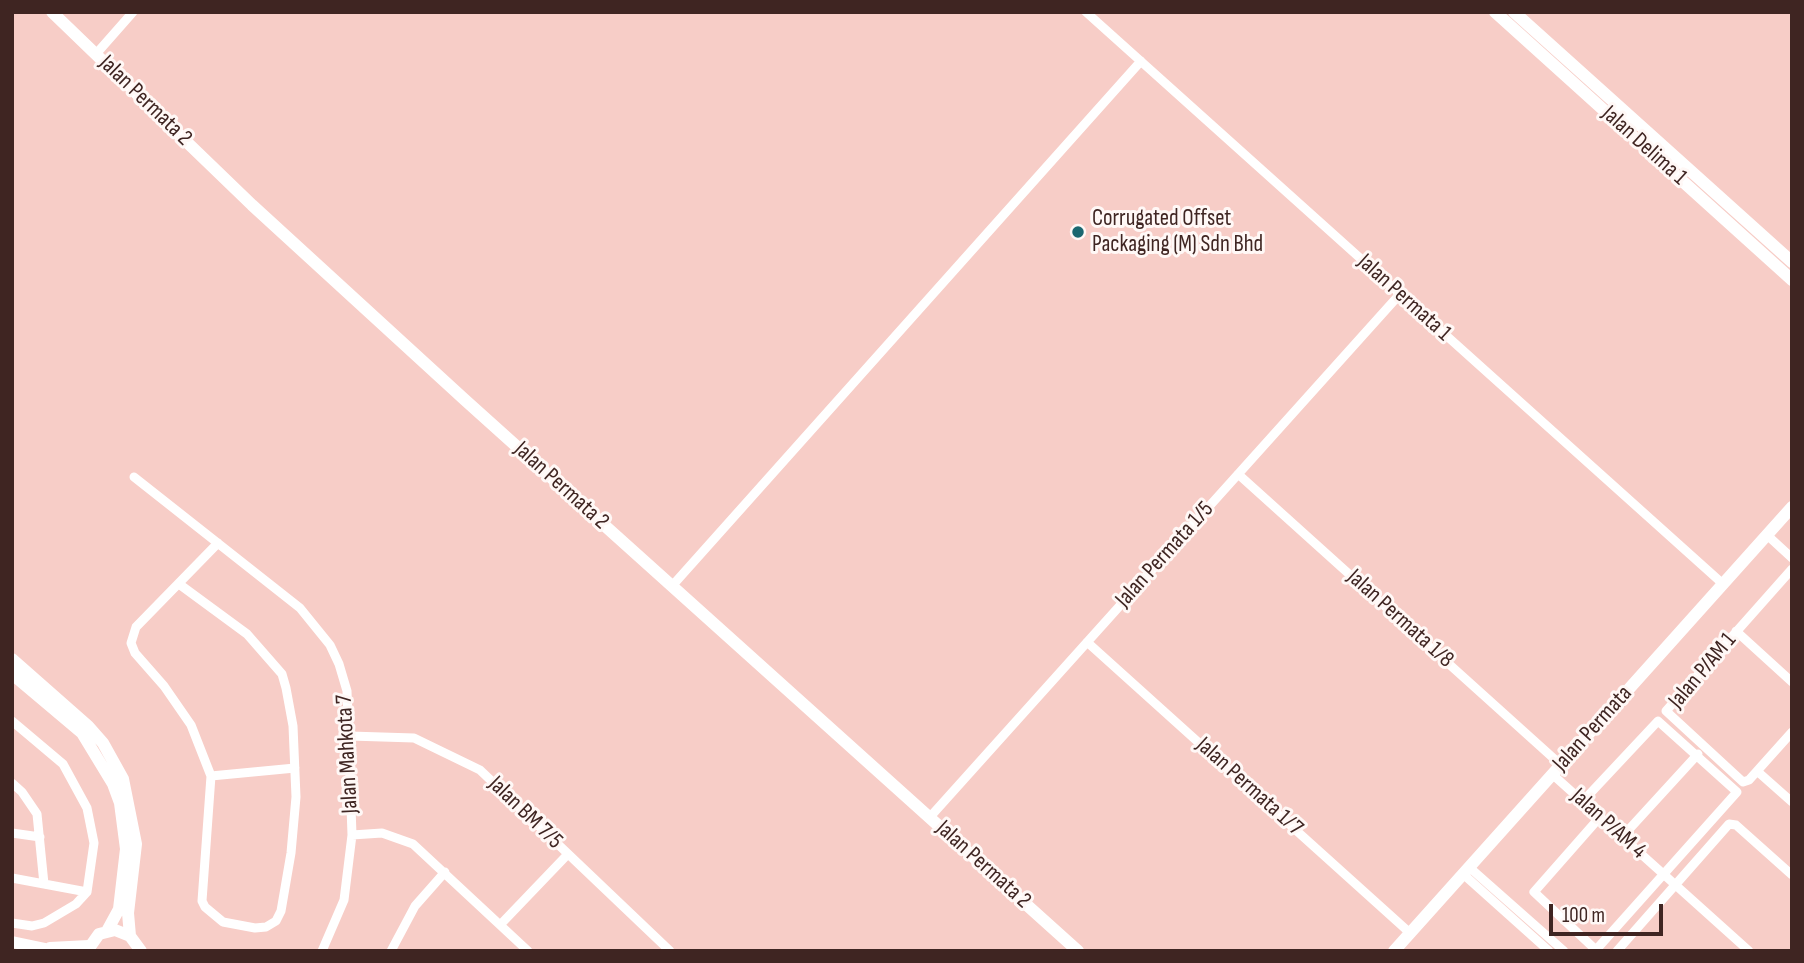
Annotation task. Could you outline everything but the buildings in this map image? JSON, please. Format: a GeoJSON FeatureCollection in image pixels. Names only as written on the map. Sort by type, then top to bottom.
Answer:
{"type":"FeatureCollection","features":[{"type":"Feature","properties":{"kind":"street","name":"Jalan Permata 2"},"geometry":{"type":"LineString","coordinates":[[52,12],[252,205],[1078,951]]}},
{"type":"Feature","properties":{"kind":"street"},"geometry":{"type":"LineString","coordinates":[[96,54],[133,12]]}},
{"type":"Feature","properties":{"kind":"street","name":"Jalan Permata 1"},"geometry":{"type":"LineString","coordinates":[[1086,12],[1723,584]]}},
{"type":"Feature","properties":{"kind":"street","name":"Jalan Delima 1"},"geometry":{"type":"LineString","coordinates":[[1495,12],[1792,281]]}},
{"type":"Feature","properties":{"kind":"street","name":"Jalan Delima 1"},"geometry":{"type":"LineString","coordinates":[[1514,12],[1792,262]]}},
{"type":"Feature","properties":{"kind":"street"},"geometry":{"type":"LineString","coordinates":[[672,586],[1140,61]]}},
{"type":"Feature","properties":{"kind":"street","name":"Jalan Permata 1/5"},"geometry":{"type":"LineString","coordinates":[[930,817],[1400,294]]}},
{"type":"Feature","properties":{"kind":"street","name":"Jalan Permata 1/8"},"geometry":{"type":"LineString","coordinates":[[1238,474],[1557,769]]}},
{"type":"Feature","properties":{"kind":"street","name":"Jalan Mahkota 7"},"geometry":{"type":"LineString","coordinates":[[134,477],[300,608],[330,645],[347,691],[352,835],[344,900],[321,951]]}},
{"type":"Feature","properties":{"kind":"street","name":"Jalan Permata"},"geometry":{"type":"LineString","coordinates":[[1394,951],[1792,507]]}},
{"type":"Feature","properties":{"kind":"street"},"geometry":{"type":"LineString","coordinates":[[1767,535],[1792,558]]}},
{"type":"Feature","properties":{"kind":"street"},"geometry":{"type":"LineString","coordinates":[[179,584],[247,634],[282,674],[293,726],[295,768],[291,853],[281,911],[271,925],[261,928],[223,922],[210,914],[202,901],[211,776],[191,725],[164,686],[135,653],[131,643],[136,627],[218,543]]}},
{"type":"Feature","properties":{"kind":"street","name":"Jalan P/AM 1"},"geometry":{"type":"LineString","coordinates":[[1757,771],[1747,782],[1741,781],[1666,711],[1792,569]]}},
{"type":"Feature","properties":{"kind":"street"},"geometry":{"type":"LineString","coordinates":[[1736,631],[1792,682]]}},
{"type":"Feature","properties":{"kind":"street","name":"Jalan Permata 1/7"},"geometry":{"type":"LineString","coordinates":[[1087,642],[1410,933]]}},
{"type":"Feature","properties":{"kind":"street"},"geometry":{"type":"LineString","coordinates":[[12,659],[88,726],[109,752],[123,779],[136,844],[128,913],[130,936],[141,951]]}},
{"type":"Feature","properties":{"kind":"street"},"geometry":{"type":"LineString","coordinates":[[12,674],[82,733],[105,766],[117,793],[125,834],[126,860],[119,909],[107,931],[88,948],[52,950],[12,942]]}},
{"type":"Feature","properties":{"kind":"street"},"geometry":{"type":"LineString","coordinates":[[12,721],[63,764],[87,808],[94,843],[87,892],[76,904],[44,923],[32,926],[12,923]]}},
{"type":"Feature","properties":{"kind":"street","name":"Jalan P/AM 1"},"geometry":{"type":"LineString","coordinates":[[1583,801],[1656,721],[1662,722],[1698,754]]}},
{"type":"Feature","properties":{"kind":"street"},"geometry":{"type":"LineString","coordinates":[[1792,732],[1757,771],[1792,802]]}},
{"type":"Feature","properties":{"kind":"street","name":"Jalan BM 7/5"},"geometry":{"type":"LineString","coordinates":[[350,736],[414,738],[480,770],[670,951]]}},
{"type":"Feature","properties":{"kind":"street"},"geometry":{"type":"LineString","coordinates":[[1600,817],[1535,890],[1536,896],[1598,949],[1737,794],[1735,788],[1698,754],[1622,837]]}},
{"type":"Feature","properties":{"kind":"street"},"geometry":{"type":"LineString","coordinates":[[211,776],[295,768]]}},
{"type":"Feature","properties":{"kind":"street","name":"Jalan P/AM 4"},"geometry":{"type":"LineString","coordinates":[[1557,769],[1583,801],[1747,950]]}},
{"type":"Feature","properties":{"kind":"street"},"geometry":{"type":"LineString","coordinates":[[12,783],[34,808],[40,837],[44,884]]}},
{"type":"Feature","properties":{"kind":"street"},"geometry":{"type":"LineString","coordinates":[[1617,951],[1731,824],[1792,875]]}},
{"type":"Feature","properties":{"kind":"street"},"geometry":{"type":"LineString","coordinates":[[12,833],[40,837]]}},
{"type":"Feature","properties":{"kind":"street"},"geometry":{"type":"LineString","coordinates":[[352,835],[382,833],[398,837],[426,854],[528,951]]}},
{"type":"Feature","properties":{"kind":"street"},"geometry":{"type":"LineString","coordinates":[[500,925],[568,854]]}},
{"type":"Feature","properties":{"kind":"street"},"geometry":{"type":"LineString","coordinates":[[1466,871],[1549,951]]}},
{"type":"Feature","properties":{"kind":"street"},"geometry":{"type":"LineString","coordinates":[[1466,871],[1564,951]]}},
{"type":"Feature","properties":{"kind":"street"},"geometry":{"type":"LineString","coordinates":[[391,951],[415,906],[445,872]]}},
{"type":"Feature","properties":{"kind":"street"},"geometry":{"type":"LineString","coordinates":[[12,878],[87,892]]}},
{"type":"Feature","properties":{"kind":"street"},"geometry":{"type":"LineString","coordinates":[[107,931],[130,936]]}},
{"type":"Feature","properties":{"kind":"place","name":"Corrugated Offset Packaging (M) Sdn Bhd"},"geometry":{"type":"Point","coordinates":[1078,232]}}]}
